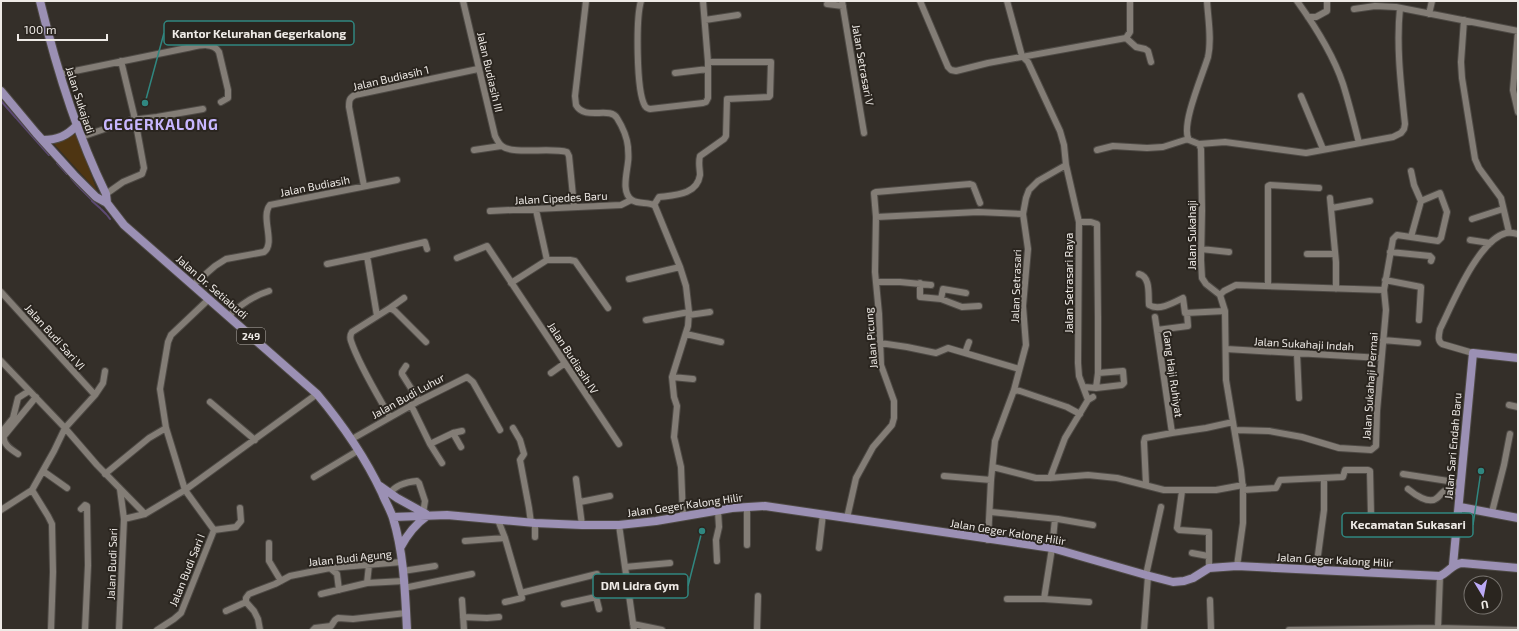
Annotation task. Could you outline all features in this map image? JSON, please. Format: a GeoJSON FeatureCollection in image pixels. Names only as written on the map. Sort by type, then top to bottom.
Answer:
{"type":"FeatureCollection","features":[{"type":"Feature","properties":{"kind":"main road","name":"Jalan Sukajadi"},"geometry":{"type":"LineString","coordinates":[[40,1],[76,125],[106,194],[107,203]]}},
{"type":"Feature","properties":{"kind":"main road","name":"Jalan Dr. Setiabudi"},"geometry":{"type":"LineString","coordinates":[[1,92],[87,188],[96,197],[107,203],[124,225],[316,394],[338,419],[359,450],[378,484],[393,517],[402,562],[407,630]]}},
{"type":"Feature","properties":{"kind":"main road"},"geometry":{"type":"LineString","coordinates":[[43,140],[62,138],[71,132],[76,125]]}},
{"type":"Feature","properties":{"kind":"main road"},"geometry":{"type":"LineString","coordinates":[[87,188],[94,185],[98,178]]}},
{"type":"Feature","properties":{"kind":"main road"},"geometry":{"type":"LineString","coordinates":[[1473,353],[1518,358]]}},
{"type":"Feature","properties":{"kind":"main road","name":"Jalan Sari Endah Baru"},"geometry":{"type":"LineString","coordinates":[[1458,564],[1459,561],[1455,555],[1473,353]]}},
{"type":"Feature","properties":{"kind":"main road"},"geometry":{"type":"LineString","coordinates":[[378,484],[390,494],[425,514],[408,533],[400,548]]}},
{"type":"Feature","properties":{"kind":"main road","name":"Jalan Geger Kalong Hilir"},"geometry":{"type":"LineString","coordinates":[[393,517],[425,514],[533,523],[619,525],[747,507],[765,506],[988,540],[1052,548],[1173,582],[1179,582],[1195,577],[1209,568],[1237,566],[1440,576]]}},
{"type":"Feature","properties":{"kind":"main road"},"geometry":{"type":"LineString","coordinates":[[1460,507],[1518,518]]}},
{"type":"Feature","properties":{"kind":"main road"},"geometry":{"type":"LineString","coordinates":[[1440,576],[1458,564],[1518,568]]}},
{"type":"Feature","properties":{"kind":"street","name":"Jalan Budiasih III"},"geometry":{"type":"LineString","coordinates":[[463,1],[495,136],[501,146]]}},
{"type":"Feature","properties":{"kind":"street"},"geometry":{"type":"LineString","coordinates":[[586,1],[575,96],[576,105],[581,111],[587,113],[612,114],[618,119],[628,145],[629,160],[626,188],[628,196],[631,200],[638,203],[654,205]]}},
{"type":"Feature","properties":{"kind":"street"},"geometry":{"type":"LineString","coordinates":[[641,1],[638,13],[638,62],[640,84],[645,106],[650,109],[706,102],[708,98],[708,62],[703,1]]}},
{"type":"Feature","properties":{"kind":"street"},"geometry":{"type":"LineString","coordinates":[[920,1],[948,67],[956,71],[1022,56],[1126,38],[1130,32],[1130,1]]}},
{"type":"Feature","properties":{"kind":"street"},"geometry":{"type":"LineString","coordinates":[[1010,1],[1007,1],[1022,56],[1028,62],[1060,131],[1064,146],[1066,165]]}},
{"type":"Feature","properties":{"kind":"street"},"geometry":{"type":"LineString","coordinates":[[1188,140],[1186,135],[1190,110],[1208,56],[1210,35],[1207,1]]}},
{"type":"Feature","properties":{"kind":"street"},"geometry":{"type":"LineString","coordinates":[[1297,1],[1328,51],[1338,72],[1345,90],[1359,143]]}},
{"type":"Feature","properties":{"kind":"street"},"geometry":{"type":"LineString","coordinates":[[1308,17],[1316,17],[1327,11],[1327,1]]}},
{"type":"Feature","properties":{"kind":"street"},"geometry":{"type":"LineString","coordinates":[[1429,14],[1432,1]]}},
{"type":"Feature","properties":{"kind":"street"},"geometry":{"type":"LineString","coordinates":[[827,4],[843,4]]}},
{"type":"Feature","properties":{"kind":"street","name":"Jalan Setrasari V"},"geometry":{"type":"LineString","coordinates":[[843,4],[864,133]]}},
{"type":"Feature","properties":{"kind":"street"},"geometry":{"type":"LineString","coordinates":[[1354,9],[1375,6],[1400,8],[1518,31],[1516,83],[1514,90],[1518,112]]}},
{"type":"Feature","properties":{"kind":"street"},"geometry":{"type":"LineString","coordinates":[[1097,150],[1113,146],[1147,148],[1163,147],[1188,140],[1199,144],[1224,142],[1306,153],[1393,137],[1401,133],[1404,129],[1400,79],[1400,8]]}},
{"type":"Feature","properties":{"kind":"street"},"geometry":{"type":"LineString","coordinates":[[705,20],[738,15]]}},
{"type":"Feature","properties":{"kind":"street"},"geometry":{"type":"LineString","coordinates":[[1464,20],[1461,62],[1462,82],[1476,159],[1479,168],[1501,198],[1509,232]]}},
{"type":"Feature","properties":{"kind":"street"},"geometry":{"type":"LineString","coordinates":[[1126,38],[1136,47],[1148,51],[1151,62]]}},
{"type":"Feature","properties":{"kind":"street"},"geometry":{"type":"LineString","coordinates":[[60,74],[201,45],[210,46],[217,50],[228,94],[226,100],[221,102]]}},
{"type":"Feature","properties":{"kind":"street"},"geometry":{"type":"LineString","coordinates":[[106,194],[123,182],[142,174],[143,172],[143,162],[135,119],[121,61]]}},
{"type":"Feature","properties":{"kind":"street"},"geometry":{"type":"LineString","coordinates":[[654,205],[659,197],[683,194],[694,188],[699,177],[700,156],[725,138],[728,100],[770,96],[771,62],[708,62]]}},
{"type":"Feature","properties":{"kind":"street","name":"Jalan Budiasih 1"},"geometry":{"type":"LineString","coordinates":[[364,186],[349,107],[351,97],[478,69]]}},
{"type":"Feature","properties":{"kind":"street"},"geometry":{"type":"LineString","coordinates":[[675,73],[708,69]]}},
{"type":"Feature","properties":{"kind":"street"},"geometry":{"type":"LineString","coordinates":[[1301,96],[1323,149]]}},
{"type":"Feature","properties":{"kind":"street"},"geometry":{"type":"LineString","coordinates":[[80,137],[115,124],[135,119],[157,117],[203,109]]}},
{"type":"Feature","properties":{"kind":"street","name":"Jalan Sukahaji"},"geometry":{"type":"LineString","coordinates":[[1199,144],[1201,149],[1202,278],[1206,284],[1220,294]]}},
{"type":"Feature","properties":{"kind":"street"},"geometry":{"type":"LineString","coordinates":[[474,150],[501,146],[511,150],[552,150],[567,152],[569,156],[574,206]]}},
{"type":"Feature","properties":{"kind":"street","name":"Jalan Setrasari"},"geometry":{"type":"LineString","coordinates":[[988,540],[991,512],[991,480],[996,438],[1014,390],[1026,345],[1023,306],[1028,249],[1023,214],[1029,190],[1038,181],[1066,165]]}},
{"type":"Feature","properties":{"kind":"street","name":"Jalan Setrasari Raya"},"geometry":{"type":"LineString","coordinates":[[1050,478],[1065,438],[1090,399],[1079,376],[1079,222],[1066,165]]}},
{"type":"Feature","properties":{"kind":"street"},"geometry":{"type":"LineString","coordinates":[[1411,171],[1414,185],[1421,201],[1411,237],[1438,241],[1441,238],[1447,212],[1441,193],[1437,193],[1421,201]]}},
{"type":"Feature","properties":{"kind":"street","name":"Jalan Budiasih"},"geometry":{"type":"LineString","coordinates":[[193,285],[215,266],[226,259],[264,252],[267,250],[269,244],[266,214],[270,205],[398,180]]}},
{"type":"Feature","properties":{"kind":"street","name":"Jalan Picung"},"geometry":{"type":"LineString","coordinates":[[847,518],[856,478],[873,447],[894,423],[894,401],[882,368],[876,282],[876,217],[874,194],[876,192],[970,184],[973,185],[980,203]]}},
{"type":"Feature","properties":{"kind":"street"},"geometry":{"type":"LineString","coordinates":[[1268,286],[1268,186],[1319,188]]}},
{"type":"Feature","properties":{"kind":"street"},"geometry":{"type":"LineString","coordinates":[[1330,198],[1332,208],[1336,288]]}},
{"type":"Feature","properties":{"kind":"street","name":"Jalan Cipedes Baru"},"geometry":{"type":"LineString","coordinates":[[490,211],[621,205],[631,200]]}},
{"type":"Feature","properties":{"kind":"street"},"geometry":{"type":"LineString","coordinates":[[1332,208],[1370,201]]}},
{"type":"Feature","properties":{"kind":"street"},"geometry":{"type":"LineString","coordinates":[[654,205],[680,267],[686,286],[689,313],[686,334],[672,377],[674,397],[677,406],[674,437],[682,467],[683,516]]}},
{"type":"Feature","properties":{"kind":"street"},"geometry":{"type":"LineString","coordinates":[[1472,219],[1503,209]]}},
{"type":"Feature","properties":{"kind":"street"},"geometry":{"type":"LineString","coordinates":[[536,210],[547,260]]}},
{"type":"Feature","properties":{"kind":"street"},"geometry":{"type":"LineString","coordinates":[[876,217],[978,212],[1023,214]]}},
{"type":"Feature","properties":{"kind":"street"},"geometry":{"type":"LineString","coordinates":[[1079,222],[1091,222],[1097,224],[1098,373],[1096,388]]}},
{"type":"Feature","properties":{"kind":"street"},"geometry":{"type":"LineString","coordinates":[[1473,353],[1439,342],[1440,329],[1463,282],[1490,243],[1504,233],[1509,232],[1518,234]]}},
{"type":"Feature","properties":{"kind":"street","name":"Jalan Sukahaji Permai"},"geometry":{"type":"LineString","coordinates":[[1235,430],[1269,431],[1302,437],[1339,448],[1372,450],[1376,446],[1381,358],[1386,305],[1384,290],[1385,280],[1395,235],[1411,237]]}},
{"type":"Feature","properties":{"kind":"street"},"geometry":{"type":"LineString","coordinates":[[1470,240],[1490,243]]}},
{"type":"Feature","properties":{"kind":"street"},"geometry":{"type":"LineString","coordinates":[[327,264],[425,242],[427,249]]}},
{"type":"Feature","properties":{"kind":"street","name":"Jalan Budiasih IV"},"geometry":{"type":"LineString","coordinates":[[457,258],[487,246],[618,444]]}},
{"type":"Feature","properties":{"kind":"street"},"geometry":{"type":"LineString","coordinates":[[1201,249],[1229,252]]}},
{"type":"Feature","properties":{"kind":"street"},"geometry":{"type":"LineString","coordinates":[[1390,252],[1430,256],[1432,258],[1431,261]]}},
{"type":"Feature","properties":{"kind":"street"},"geometry":{"type":"LineString","coordinates":[[1307,254],[1335,254]]}},
{"type":"Feature","properties":{"kind":"street"},"geometry":{"type":"LineString","coordinates":[[367,256],[377,316]]}},
{"type":"Feature","properties":{"kind":"street"},"geometry":{"type":"LineString","coordinates":[[511,282],[547,260],[575,261],[608,308]]}},
{"type":"Feature","properties":{"kind":"street"},"geometry":{"type":"LineString","coordinates":[[629,278],[680,267]]}},
{"type":"Feature","properties":{"kind":"street"},"geometry":{"type":"LineString","coordinates":[[1139,274],[1147,281],[1149,306],[1157,308],[1183,298],[1188,326],[1157,330]]}},
{"type":"Feature","properties":{"kind":"street"},"geometry":{"type":"LineString","coordinates":[[1385,280],[1421,287],[1419,320]]}},
{"type":"Feature","properties":{"kind":"street"},"geometry":{"type":"LineString","coordinates":[[876,282],[920,283],[931,285]]}},
{"type":"Feature","properties":{"kind":"street"},"geometry":{"type":"LineString","coordinates":[[920,283],[920,297],[941,300],[962,307],[979,306]]}},
{"type":"Feature","properties":{"kind":"street"},"geometry":{"type":"LineString","coordinates":[[1237,566],[1243,523],[1243,488],[1226,380],[1225,311],[1220,294],[1236,285],[1384,290]]}},
{"type":"Feature","properties":{"kind":"street"},"geometry":{"type":"LineString","coordinates":[[941,300],[943,289],[966,293]]}},
{"type":"Feature","properties":{"kind":"street"},"geometry":{"type":"LineString","coordinates":[[229,316],[236,308],[251,298],[269,291]]}},
{"type":"Feature","properties":{"kind":"street","name":"Jalan Budi Sari VI"},"geometry":{"type":"LineString","coordinates":[[1,292],[95,395]]}},
{"type":"Feature","properties":{"kind":"street"},"geometry":{"type":"LineString","coordinates":[[390,417],[351,340],[350,334],[404,298]]}},
{"type":"Feature","properties":{"kind":"street","name":"Jalan Budi Sari I"},"geometry":{"type":"LineString","coordinates":[[157,630],[181,613],[214,530],[185,490],[166,428],[160,389],[168,342],[171,335],[209,299]]}},
{"type":"Feature","properties":{"kind":"street"},"geometry":{"type":"LineString","coordinates":[[390,308],[396,311],[426,342]]}},
{"type":"Feature","properties":{"kind":"street"},"geometry":{"type":"LineString","coordinates":[[1186,313],[1225,311]]}},
{"type":"Feature","properties":{"kind":"street"},"geometry":{"type":"LineString","coordinates":[[646,320],[689,313],[710,312]]}},
{"type":"Feature","properties":{"kind":"street","name":"Gang Haji Ruhiyat"},"geometry":{"type":"LineString","coordinates":[[1155,317],[1172,433]]}},
{"type":"Feature","properties":{"kind":"street"},"geometry":{"type":"LineString","coordinates":[[686,334],[721,342]]}},
{"type":"Feature","properties":{"kind":"street"},"geometry":{"type":"LineString","coordinates":[[1383,339],[1409,340]]}},
{"type":"Feature","properties":{"kind":"street"},"geometry":{"type":"LineString","coordinates":[[1383,339],[1418,344]]}},
{"type":"Feature","properties":{"kind":"street"},"geometry":{"type":"LineString","coordinates":[[965,353],[969,342]]}},
{"type":"Feature","properties":{"kind":"street"},"geometry":{"type":"LineString","coordinates":[[880,343],[936,353],[948,348],[1019,369]]}},
{"type":"Feature","properties":{"kind":"street","name":"Jalan Sukahaji Indah"},"geometry":{"type":"LineString","coordinates":[[1226,349],[1381,358]]}},
{"type":"Feature","properties":{"kind":"street"},"geometry":{"type":"LineString","coordinates":[[1297,354],[1299,398]]}},
{"type":"Feature","properties":{"kind":"street"},"geometry":{"type":"LineString","coordinates":[[1,361],[65,428],[105,474],[145,514]]}},
{"type":"Feature","properties":{"kind":"street"},"geometry":{"type":"LineString","coordinates":[[551,373],[565,363]]}},
{"type":"Feature","properties":{"kind":"street"},"geometry":{"type":"LineString","coordinates":[[406,366],[402,372],[403,376],[419,401]]}},
{"type":"Feature","properties":{"kind":"street"},"geometry":{"type":"LineString","coordinates":[[1,510],[32,490],[65,428],[95,395],[103,383],[105,371]]}},
{"type":"Feature","properties":{"kind":"street"},"geometry":{"type":"LineString","coordinates":[[1084,387],[1096,388],[1123,384],[1122,371],[1098,373]]}},
{"type":"Feature","properties":{"kind":"street","name":"Jalan Budi Luhur"},"geometry":{"type":"LineString","coordinates":[[352,439],[464,377],[468,377],[473,382],[500,430]]}},
{"type":"Feature","properties":{"kind":"street"},"geometry":{"type":"LineString","coordinates":[[672,377],[693,379]]}},
{"type":"Feature","properties":{"kind":"street"},"geometry":{"type":"LineString","coordinates":[[1014,390],[1067,407],[1080,414]]}},
{"type":"Feature","properties":{"kind":"street"},"geometry":{"type":"LineString","coordinates":[[1,433],[13,418],[18,398],[29,391]]}},
{"type":"Feature","properties":{"kind":"street","name":"Jalan Budi Sari"},"geometry":{"type":"LineString","coordinates":[[119,630],[124,519],[145,514],[185,490],[316,394]]}},
{"type":"Feature","properties":{"kind":"street"},"geometry":{"type":"LineString","coordinates":[[18,454],[4,443],[3,439],[36,397]]}},
{"type":"Feature","properties":{"kind":"street"},"geometry":{"type":"LineString","coordinates":[[210,402],[255,440]]}},
{"type":"Feature","properties":{"kind":"street"},"geometry":{"type":"LineString","coordinates":[[411,405],[430,444],[442,463]]}},
{"type":"Feature","properties":{"kind":"street"},"geometry":{"type":"LineString","coordinates":[[1508,405],[1518,407]]}},
{"type":"Feature","properties":{"kind":"street"},"geometry":{"type":"LineString","coordinates":[[1146,484],[1144,440],[1147,437],[1206,428],[1233,422]]}},
{"type":"Feature","properties":{"kind":"street"},"geometry":{"type":"LineString","coordinates":[[105,474],[149,438],[166,428]]}},
{"type":"Feature","properties":{"kind":"street"},"geometry":{"type":"LineString","coordinates":[[513,428],[520,440],[524,454],[520,460],[535,537]]}},
{"type":"Feature","properties":{"kind":"street"},"geometry":{"type":"LineString","coordinates":[[430,444],[453,433],[462,431]]}},
{"type":"Feature","properties":{"kind":"street"},"geometry":{"type":"LineString","coordinates":[[453,433],[461,447]]}},
{"type":"Feature","properties":{"kind":"street"},"geometry":{"type":"LineString","coordinates":[[1492,512],[1510,434]]}},
{"type":"Feature","properties":{"kind":"street"},"geometry":{"type":"LineString","coordinates":[[314,477],[359,450]]}},
{"type":"Feature","properties":{"kind":"street"},"geometry":{"type":"LineString","coordinates":[[993,467],[1036,478],[1088,475],[1117,478],[1146,484],[1164,490],[1182,491],[1276,488],[1280,480],[1343,476],[1345,470],[1368,470],[1370,471],[1371,514]]}},
{"type":"Feature","properties":{"kind":"street"},"geometry":{"type":"LineString","coordinates":[[43,471],[67,488]]}},
{"type":"Feature","properties":{"kind":"street"},"geometry":{"type":"LineString","coordinates":[[1403,474],[1461,483]]}},
{"type":"Feature","properties":{"kind":"street"},"geometry":{"type":"LineString","coordinates":[[944,476],[991,480]]}},
{"type":"Feature","properties":{"kind":"street"},"geometry":{"type":"LineString","coordinates":[[576,478],[582,525]]}},
{"type":"Feature","properties":{"kind":"street"},"geometry":{"type":"LineString","coordinates":[[1316,570],[1324,510],[1324,479]]}},
{"type":"Feature","properties":{"kind":"street"},"geometry":{"type":"LineString","coordinates":[[390,494],[394,488],[402,484],[416,481],[419,483],[425,501],[425,514]]}},
{"type":"Feature","properties":{"kind":"street"},"geometry":{"type":"LineString","coordinates":[[120,489],[124,519]]}},
{"type":"Feature","properties":{"kind":"street"},"geometry":{"type":"LineString","coordinates":[[1408,489],[1416,496],[1432,500],[1449,489],[1460,493]]}},
{"type":"Feature","properties":{"kind":"street"},"geometry":{"type":"LineString","coordinates":[[32,490],[52,524],[53,572],[51,630]]}},
{"type":"Feature","properties":{"kind":"street"},"geometry":{"type":"LineString","coordinates":[[1182,491],[1177,528],[1179,530],[1208,532],[1209,568]]}},
{"type":"Feature","properties":{"kind":"street"},"geometry":{"type":"LineString","coordinates":[[580,502],[610,496]]}},
{"type":"Feature","properties":{"kind":"street"},"geometry":{"type":"LineString","coordinates":[[81,509],[86,505],[87,506],[88,565],[85,630]]}},
{"type":"Feature","properties":{"kind":"street"},"geometry":{"type":"LineString","coordinates":[[746,545],[747,507]]}},
{"type":"Feature","properties":{"kind":"street"},"geometry":{"type":"LineString","coordinates":[[1144,630],[1146,575],[1161,507]]}},
{"type":"Feature","properties":{"kind":"street"},"geometry":{"type":"LineString","coordinates":[[214,530],[238,525],[241,521],[240,508]]}},
{"type":"Feature","properties":{"kind":"street"},"geometry":{"type":"LineString","coordinates":[[717,561],[716,540],[719,528],[718,511]]}},
{"type":"Feature","properties":{"kind":"street"},"geometry":{"type":"LineString","coordinates":[[991,512],[1055,519],[1092,525]]}},
{"type":"Feature","properties":{"kind":"street"},"geometry":{"type":"LineString","coordinates":[[819,548],[823,514]]}},
{"type":"Feature","properties":{"kind":"street"},"geometry":{"type":"LineString","coordinates":[[1044,599],[1055,519]]}},
{"type":"Feature","properties":{"kind":"street"},"geometry":{"type":"LineString","coordinates":[[498,520],[505,538],[522,598],[505,602]]}},
{"type":"Feature","properties":{"kind":"street"},"geometry":{"type":"LineString","coordinates":[[619,525],[634,627],[662,630]]}},
{"type":"Feature","properties":{"kind":"street"},"geometry":{"type":"LineString","coordinates":[[464,541],[505,538]]}},
{"type":"Feature","properties":{"kind":"street"},"geometry":{"type":"LineString","coordinates":[[269,542],[269,561],[281,581]]}},
{"type":"Feature","properties":{"kind":"street"},"geometry":{"type":"LineString","coordinates":[[1192,552],[1208,556]]}},
{"type":"Feature","properties":{"kind":"street","name":"Jalan Budi Agung"},"geometry":{"type":"LineString","coordinates":[[226,611],[246,602],[246,598],[249,594],[290,576],[330,568],[402,562]]}},
{"type":"Feature","properties":{"kind":"street"},"geometry":{"type":"LineString","coordinates":[[625,567],[670,563]]}},
{"type":"Feature","properties":{"kind":"street"},"geometry":{"type":"LineString","coordinates":[[367,584],[369,565]]}},
{"type":"Feature","properties":{"kind":"street"},"geometry":{"type":"LineString","coordinates":[[403,571],[435,566]]}},
{"type":"Feature","properties":{"kind":"street"},"geometry":{"type":"LineString","coordinates":[[330,568],[337,574],[340,590]]}},
{"type":"Feature","properties":{"kind":"street"},"geometry":{"type":"LineString","coordinates":[[321,594],[367,584],[404,584],[472,574]]}},
{"type":"Feature","properties":{"kind":"street"},"geometry":{"type":"LineString","coordinates":[[521,593],[597,574]]}},
{"type":"Feature","properties":{"kind":"street"},"geometry":{"type":"LineString","coordinates":[[1438,628],[1440,576]]}},
{"type":"Feature","properties":{"kind":"street"},"geometry":{"type":"LineString","coordinates":[[564,604],[596,597],[599,592],[628,587]]}},
{"type":"Feature","properties":{"kind":"street"},"geometry":{"type":"LineString","coordinates":[[757,630],[758,596]]}},
{"type":"Feature","properties":{"kind":"street"},"geometry":{"type":"LineString","coordinates":[[596,597],[599,609]]}},
{"type":"Feature","properties":{"kind":"street"},"geometry":{"type":"LineString","coordinates":[[1007,600],[1044,599],[1089,602]]}},
{"type":"Feature","properties":{"kind":"street"},"geometry":{"type":"LineString","coordinates":[[462,600],[464,630]]}},
{"type":"Feature","properties":{"kind":"street"},"geometry":{"type":"LineString","coordinates":[[1210,600],[1210,630]]}},
{"type":"Feature","properties":{"kind":"street"},"geometry":{"type":"LineString","coordinates":[[246,602],[254,611],[258,619],[260,630]]}},
{"type":"Feature","properties":{"kind":"street"},"geometry":{"type":"LineString","coordinates":[[313,630],[315,628],[331,626],[338,618],[353,619],[406,614]]}},
{"type":"Feature","properties":{"kind":"street"},"geometry":{"type":"LineString","coordinates":[[463,617],[499,617]]}},
{"type":"Feature","properties":{"kind":"street"},"geometry":{"type":"LineString","coordinates":[[1289,630],[1438,628],[1517,630]]}},
{"type":"Feature","properties":{"kind":"shaded area"},"geometry":{"type":"Polygon","coordinates":[[[76,133],[97,191],[54,144],[76,133]]]}},
{"type":"Feature","properties":{"kind":"waterway"},"geometry":{"type":"LineString","coordinates":[[1,101],[16,118]]}},
{"type":"Feature","properties":{"kind":"waterway"},"geometry":{"type":"LineString","coordinates":[[17,119],[49,155]]}},
{"type":"Feature","properties":{"kind":"waterway"},"geometry":{"type":"LineString","coordinates":[[57,163],[67,174]]}},
{"type":"Feature","properties":{"kind":"waterway"},"geometry":{"type":"LineString","coordinates":[[71,178],[78,186]]}},
{"type":"Feature","properties":{"kind":"waterway"},"geometry":{"type":"LineString","coordinates":[[79,187],[92,200]]}},
{"type":"Feature","properties":{"kind":"waterway"},"geometry":{"type":"LineString","coordinates":[[92,201],[100,208]]}},
{"type":"Feature","properties":{"kind":"waterway"},"geometry":{"type":"LineString","coordinates":[[101,209],[106,214]]}},
{"type":"Feature","properties":{"kind":"waterway"},"geometry":{"type":"LineString","coordinates":[[107,215],[110,219]]}},
{"type":"Feature","properties":{"kind":"place","name":"Kantor Kelurahan Gegerkalong"},"geometry":{"type":"Point","coordinates":[145,103]}},
{"type":"Feature","properties":{"kind":"place","name":"Kecamatan Sukasari"},"geometry":{"type":"Point","coordinates":[1481,471]}},
{"type":"Feature","properties":{"kind":"place","name":"DM Lidra Gym"},"geometry":{"type":"Point","coordinates":[702,531]}},
{"type":"Feature","properties":{"kind":"district","name":"GEGERKALONG"},"geometry":{"type":"Point","coordinates":[161,125]}}]}
